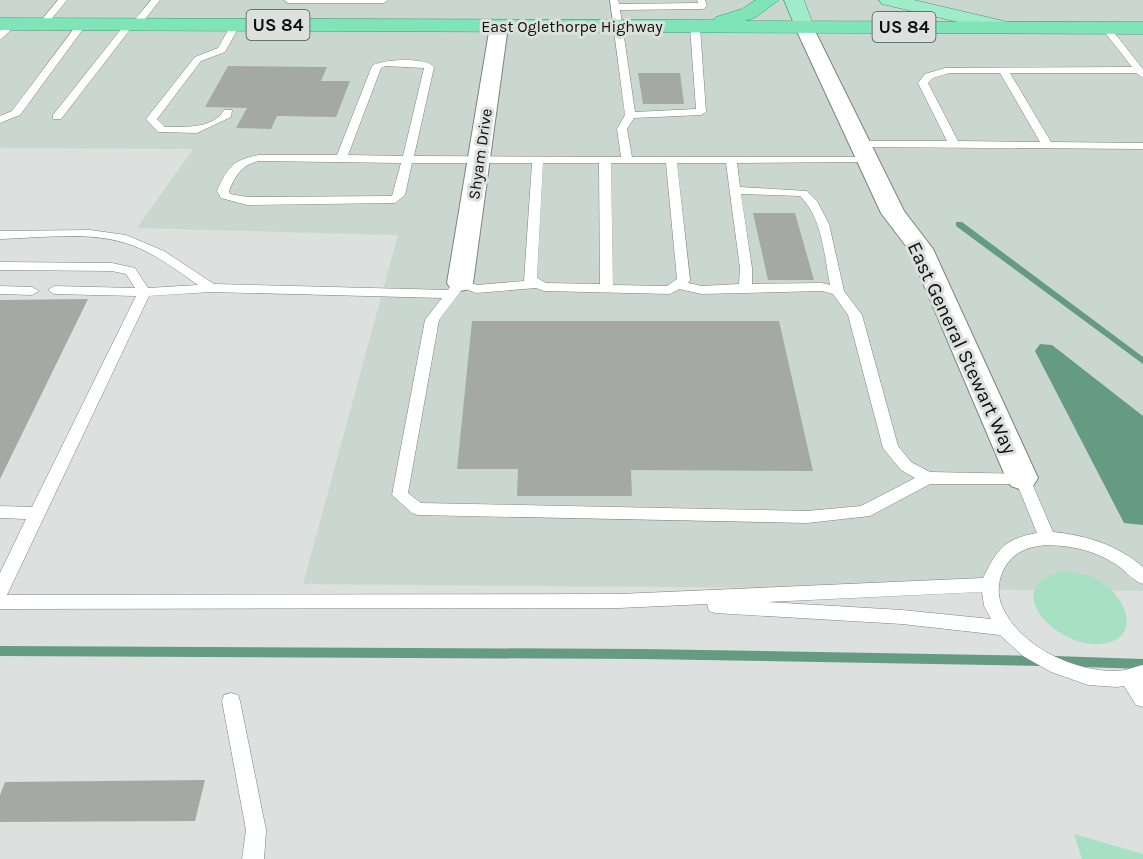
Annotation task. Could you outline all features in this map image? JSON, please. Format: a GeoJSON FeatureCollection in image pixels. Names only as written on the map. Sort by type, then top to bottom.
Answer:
{"type":"FeatureCollection","features":[{"type":"Feature","properties":{"kind":"highway"},"geometry":{"type":"LineString","coordinates":[[700,13],[749,13],[769,0]]}},
{"type":"Feature","properties":{"kind":"highway","name":"East Oglethorpe Highway"},"geometry":{"type":"LineString","coordinates":[[4,29],[42,25],[235,25],[376,11],[499,26],[615,11],[700,13],[804,27],[1143,28]]}},
{"type":"Feature","properties":{"kind":"main road"},"geometry":{"type":"LineString","coordinates":[[794,0],[804,27]]}},
{"type":"Feature","properties":{"kind":"main road"},"geometry":{"type":"LineString","coordinates":[[889,0],[1005,27]]}},
{"type":"Feature","properties":{"kind":"street","name":"Shyam Drive"},"geometry":{"type":"LineString","coordinates":[[455,288],[479,160],[499,26]]}},
{"type":"Feature","properties":{"kind":"street","name":"East General Stewart Way"},"geometry":{"type":"LineString","coordinates":[[804,27],[861,151],[893,213],[921,249],[1022,478]]}},
{"type":"Feature","properties":{"kind":"lane"},"geometry":{"type":"LineString","coordinates":[[42,25],[63,0]]}},
{"type":"Feature","properties":{"kind":"lane"},"geometry":{"type":"LineString","coordinates":[[57,117],[132,25],[156,0]]}},
{"type":"Feature","properties":{"kind":"lane"},"geometry":{"type":"LineString","coordinates":[[288,0],[376,11]]}},
{"type":"Feature","properties":{"kind":"lane"},"geometry":{"type":"LineString","coordinates":[[627,161],[622,129],[630,115],[615,11],[651,7],[666,2]]}},
{"type":"Feature","properties":{"kind":"lane"},"geometry":{"type":"LineString","coordinates":[[684,2],[700,13]]}},
{"type":"Feature","properties":{"kind":"lane"},"geometry":{"type":"LineString","coordinates":[[651,7],[700,13]]}},
{"type":"Feature","properties":{"kind":"lane"},"geometry":{"type":"LineString","coordinates":[[630,115],[702,112],[700,13]]}},
{"type":"Feature","properties":{"kind":"lane"},"geometry":{"type":"LineString","coordinates":[[0,120],[16,113],[81,25]]}},
{"type":"Feature","properties":{"kind":"lane"},"geometry":{"type":"LineString","coordinates":[[228,112],[226,117],[197,130],[162,130],[151,119],[198,59],[222,50],[235,25]]}},
{"type":"Feature","properties":{"kind":"lane"},"geometry":{"type":"LineString","coordinates":[[1106,28],[1141,72]]}},
{"type":"Feature","properties":{"kind":"lane"},"geometry":{"type":"LineString","coordinates":[[342,159],[377,66],[384,63],[422,63],[429,67],[405,160],[399,195],[387,201],[247,201],[225,196],[223,191],[232,171],[243,161],[259,158],[405,160],[538,161],[731,161],[954,145],[1143,147]]}},
{"type":"Feature","properties":{"kind":"lane"},"geometry":{"type":"LineString","coordinates":[[954,145],[923,82],[929,76],[948,70],[1141,72]]}},
{"type":"Feature","properties":{"kind":"lane"},"geometry":{"type":"LineString","coordinates":[[1003,70],[1048,146]]}},
{"type":"Feature","properties":{"kind":"lane"},"geometry":{"type":"LineString","coordinates":[[538,161],[530,280],[539,284]]}},
{"type":"Feature","properties":{"kind":"lane"},"geometry":{"type":"LineString","coordinates":[[605,161],[607,288]]}},
{"type":"Feature","properties":{"kind":"lane"},"geometry":{"type":"LineString","coordinates":[[54,290],[144,292],[211,288],[476,289],[539,284],[670,290],[684,280],[672,161]]}},
{"type":"Feature","properties":{"kind":"lane"},"geometry":{"type":"LineString","coordinates":[[731,161],[746,268],[745,288]]}},
{"type":"Feature","properties":{"kind":"lane"},"geometry":{"type":"LineString","coordinates":[[735,190],[803,193],[820,210],[838,291],[855,315],[891,448],[906,466],[928,478]]}},
{"type":"Feature","properties":{"kind":"lane"},"geometry":{"type":"LineString","coordinates":[[0,236],[90,235],[123,238],[162,256],[211,288]]}},
{"type":"Feature","properties":{"kind":"lane"},"geometry":{"type":"LineString","coordinates":[[0,266],[112,267],[131,271],[144,292]]}},
{"type":"Feature","properties":{"kind":"lane"},"geometry":{"type":"LineString","coordinates":[[677,285],[702,290],[822,287],[838,291]]}},
{"type":"Feature","properties":{"kind":"lane"},"geometry":{"type":"LineString","coordinates":[[455,288],[432,320],[400,495],[418,509],[807,517],[864,512],[928,478],[1022,478],[1047,538]]}},
{"type":"Feature","properties":{"kind":"lane"},"geometry":{"type":"LineString","coordinates":[[0,290],[32,291]]}},
{"type":"Feature","properties":{"kind":"lane"},"geometry":{"type":"LineString","coordinates":[[0,591],[144,292]]}},
{"type":"Feature","properties":{"kind":"lane"},"geometry":{"type":"LineString","coordinates":[[0,512],[37,513]]}},
{"type":"Feature","properties":{"kind":"lane"},"geometry":{"type":"LineString","coordinates":[[1143,576],[1120,558],[1096,547],[1071,540],[1047,538],[1024,542],[1006,552],[994,566],[990,585],[994,606],[1006,628],[1026,649],[1052,665],[1082,676],[1110,680],[1136,675],[1143,699]]}},
{"type":"Feature","properties":{"kind":"lane"},"geometry":{"type":"LineString","coordinates":[[0,602],[619,601],[990,585]]}},
{"type":"Feature","properties":{"kind":"lane"},"geometry":{"type":"LineString","coordinates":[[619,601],[902,617],[1006,628]]}},
{"type":"Feature","properties":{"kind":"lane"},"geometry":{"type":"LineString","coordinates":[[231,701],[256,830],[253,859]]}},
{"type":"Feature","properties":{"kind":"shaded area"},"geometry":{"type":"Polygon","coordinates":[[[0,0],[1143,0],[1143,591],[303,584],[398,235],[137,228],[193,149],[0,148],[0,0]]]}},
{"type":"Feature","properties":{"kind":"shaded area"},"geometry":{"type":"Polygon","coordinates":[[[1040,344],[1052,345],[1143,416],[1143,525],[1124,523],[1035,351],[1040,344]]]}},
{"type":"Feature","properties":{"kind":"shaded area"},"geometry":{"type":"Polygon","coordinates":[[[1061,571],[1094,578],[1112,590],[1123,607],[1127,625],[1117,639],[1107,643],[1090,644],[1072,639],[1056,630],[1043,618],[1035,605],[1034,591],[1042,580],[1061,571]]]}},
{"type":"Feature","properties":{"kind":"shaded area"},"geometry":{"type":"Polygon","coordinates":[[[1074,834],[1143,854],[1143,859],[1082,859],[1074,834]]]}},
{"type":"Feature","properties":{"kind":"building"},"geometry":{"type":"Polygon","coordinates":[[[228,66],[327,67],[321,81],[350,81],[336,117],[277,116],[271,129],[236,128],[247,108],[205,107],[228,66]]]}},
{"type":"Feature","properties":{"kind":"building"},"geometry":{"type":"Polygon","coordinates":[[[638,73],[680,73],[684,104],[643,104],[638,73]]]}},
{"type":"Feature","properties":{"kind":"building"},"geometry":{"type":"Polygon","coordinates":[[[753,213],[795,213],[814,280],[768,280],[753,213]]]}},
{"type":"Feature","properties":{"kind":"building"},"geometry":{"type":"Polygon","coordinates":[[[88,299],[0,479],[0,300],[88,299]]]}},
{"type":"Feature","properties":{"kind":"building"},"geometry":{"type":"Polygon","coordinates":[[[472,321],[779,321],[813,471],[631,470],[632,496],[517,496],[518,469],[457,469],[472,321]]]}},
{"type":"Feature","properties":{"kind":"building"},"geometry":{"type":"Polygon","coordinates":[[[205,780],[195,821],[0,822],[0,795],[5,782],[205,780]]]}},
{"type":"Feature","properties":{"kind":"waterway"},"geometry":{"type":"LineString","coordinates":[[959,224],[1143,361]]}},
{"type":"Feature","properties":{"kind":"waterway"},"geometry":{"type":"LineString","coordinates":[[0,651],[643,654],[1042,661]]}},
{"type":"Feature","properties":{"kind":"waterway"},"geometry":{"type":"LineString","coordinates":[[1055,661],[1143,664]]}}]}
